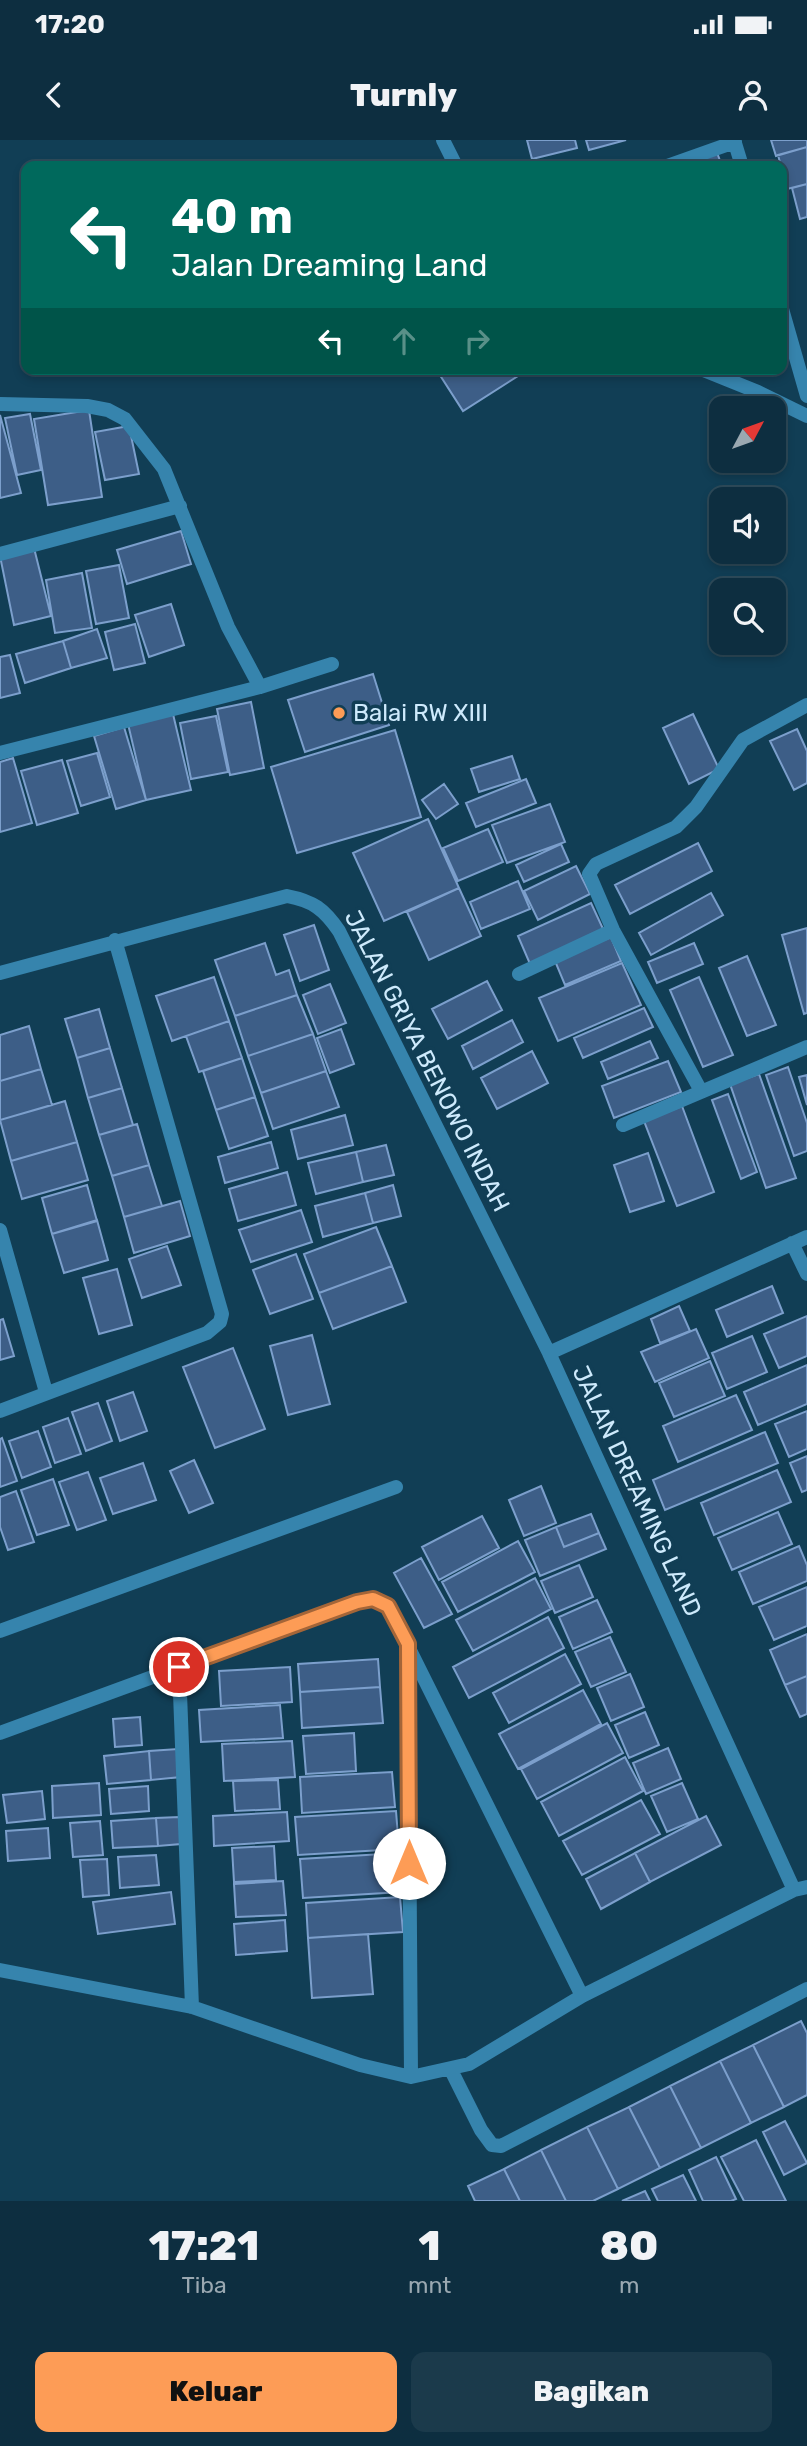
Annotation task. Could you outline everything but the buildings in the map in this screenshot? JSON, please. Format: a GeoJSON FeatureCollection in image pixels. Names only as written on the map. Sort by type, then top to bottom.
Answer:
{"type":"FeatureCollection","features":[{"type":"Feature","properties":{"kind":"street"},"geometry":{"type":"LineString","coordinates":[[443,140],[454,161]]}},
{"type":"Feature","properties":{"kind":"street"},"geometry":{"type":"LineString","coordinates":[[680,161],[734,141],[740,161]]}},
{"type":"Feature","properties":{"kind":"street"},"geometry":{"type":"LineString","coordinates":[[787,326],[807,396]]}},
{"type":"Feature","properties":{"kind":"street"},"geometry":{"type":"LineString","coordinates":[[716,375],[807,416]]}},
{"type":"Feature","properties":{"kind":"street"},"geometry":{"type":"LineString","coordinates":[[0,404],[87,406],[117,413],[164,469],[228,627],[260,687]]}},
{"type":"Feature","properties":{"kind":"street"},"geometry":{"type":"LineString","coordinates":[[0,554],[180,506]]}},
{"type":"Feature","properties":{"kind":"street"},"geometry":{"type":"LineString","coordinates":[[0,753],[260,687],[332,664]]}},
{"type":"Feature","properties":{"kind":"street"},"geometry":{"type":"LineString","coordinates":[[701,1091],[614,930],[590,880],[591,869],[676,827],[696,807],[743,740],[807,705]]}},
{"type":"Feature","properties":{"kind":"street","name":"JALAN GRIYA BENOWO INDAH"},"geometry":{"type":"LineString","coordinates":[[0,973],[287,896],[311,901],[327,913],[339,930],[549,1353]]}},
{"type":"Feature","properties":{"kind":"street"},"geometry":{"type":"LineString","coordinates":[[519,974],[614,930]]}},
{"type":"Feature","properties":{"kind":"street"},"geometry":{"type":"LineString","coordinates":[[0,1411],[206,1333],[220,1322],[222,1314],[115,940]]}},
{"type":"Feature","properties":{"kind":"street"},"geometry":{"type":"LineString","coordinates":[[623,1125],[807,1047]]}},
{"type":"Feature","properties":{"kind":"street"},"geometry":{"type":"LineString","coordinates":[[0,1230],[46,1392]]}},
{"type":"Feature","properties":{"kind":"street","name":"JALAN DREAMING LAND"},"geometry":{"type":"LineString","coordinates":[[411,2077],[469,2064],[582,1996],[801,1888],[549,1353],[807,1237]]}},
{"type":"Feature","properties":{"kind":"street"},"geometry":{"type":"LineString","coordinates":[[792,1243],[807,1274]]}},
{"type":"Feature","properties":{"kind":"street"},"geometry":{"type":"LineString","coordinates":[[0,1631],[396,1487]]}},
{"type":"Feature","properties":{"kind":"street"},"geometry":{"type":"LineString","coordinates":[[0,1733],[357,1602],[373,1599],[388,1606],[582,1996]]}},
{"type":"Feature","properties":{"kind":"street"},"geometry":{"type":"LineString","coordinates":[[0,1969],[191,2007],[360,2064],[411,2077],[408,1644]]}},
{"type":"Feature","properties":{"kind":"street"},"geometry":{"type":"LineString","coordinates":[[179,1667],[191,2007]]}},
{"type":"Feature","properties":{"kind":"street"},"geometry":{"type":"LineString","coordinates":[[451,2070],[481,2130],[492,2145],[501,2146],[807,1989]]}},
{"type":"Feature","properties":{"kind":"place","name":"Balai RW XIII"},"geometry":{"type":"Point","coordinates":[339,713]}},
{"type":"Feature","properties":{"kind":"route"},"geometry":{"type":"LineString","coordinates":[[179,1667],[357,1602],[373,1599],[388,1606],[408,1644],[409,1863]]}}]}
